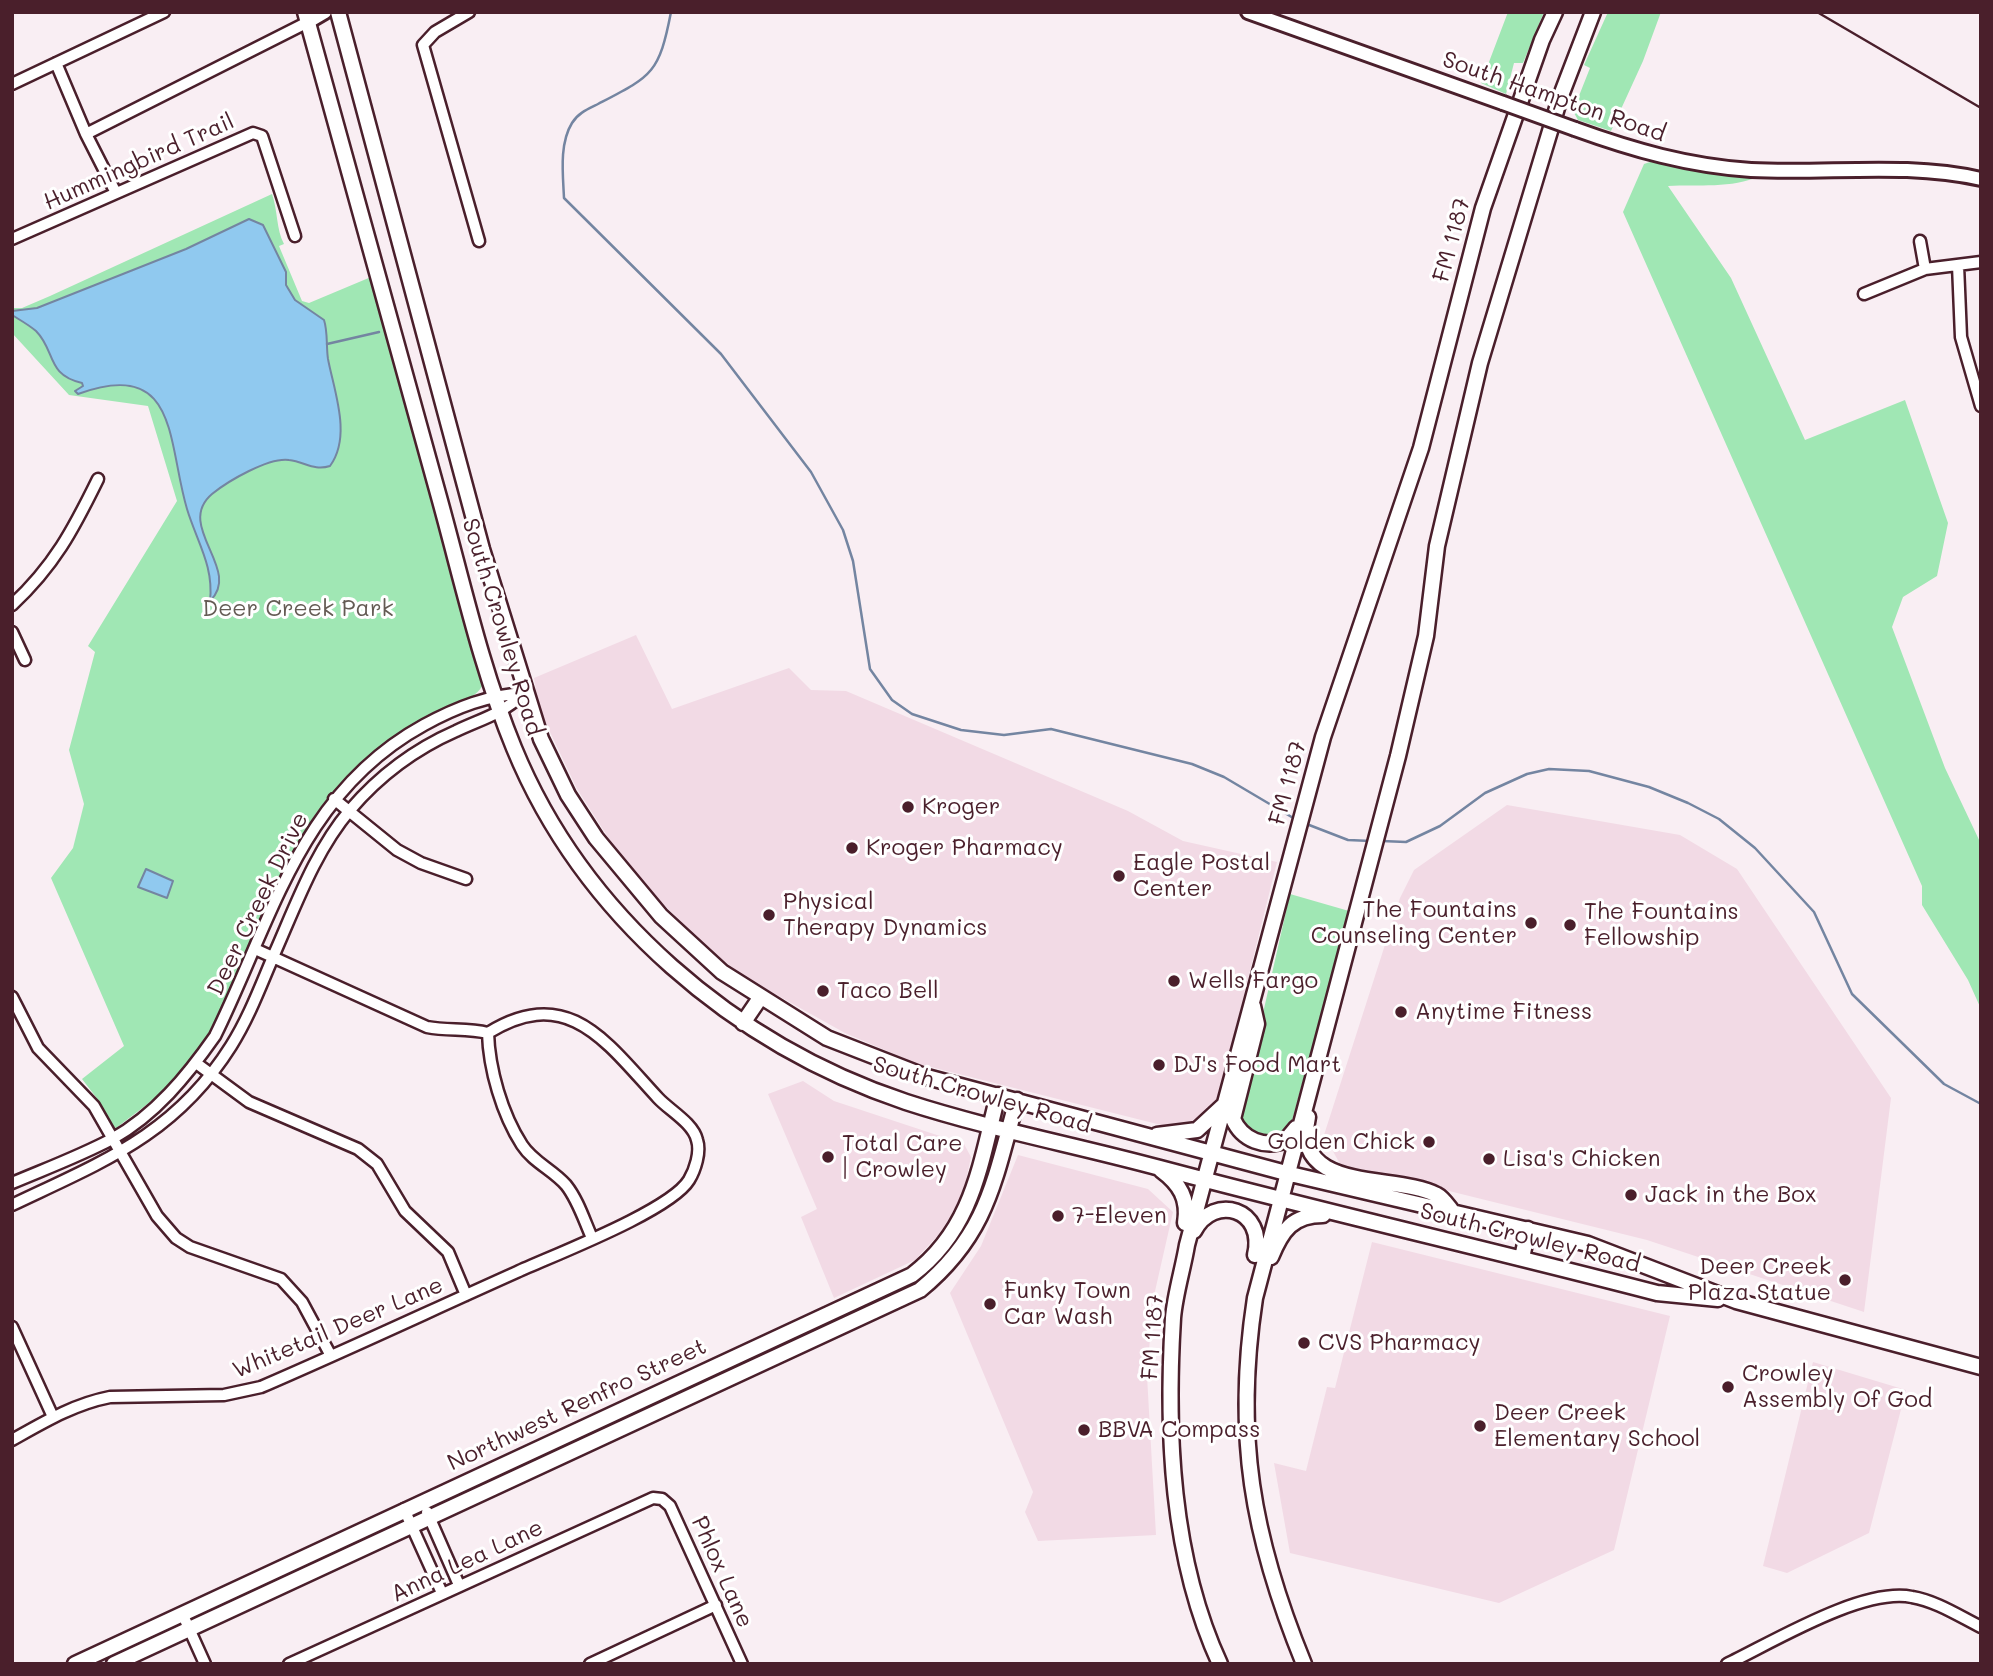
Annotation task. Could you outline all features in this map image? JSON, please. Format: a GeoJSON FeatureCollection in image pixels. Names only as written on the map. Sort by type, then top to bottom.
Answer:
{"type":"FeatureCollection","features":[{"type":"Feature","properties":{"kind":"main road","name":"South Crowley Road"},"geometry":{"type":"LineString","coordinates":[[338,12],[479,536],[541,739],[568,795],[596,838],[661,916],[722,972],[827,1038],[926,1077],[1286,1173],[1528,1229],[1617,1253],[1736,1301],[1981,1367]]}},
{"type":"Feature","properties":{"kind":"main road","name":"FM 1187"},"geometry":{"type":"LineString","coordinates":[[1220,1664],[1201,1617],[1186,1552],[1174,1477],[1171,1427],[1173,1317],[1187,1245],[1323,737],[1421,448],[1483,208],[1542,40],[1555,12]]}},
{"type":"Feature","properties":{"kind":"main road"},"geometry":{"type":"LineString","coordinates":[[1304,1664],[1277,1598],[1256,1520],[1246,1446],[1248,1358],[1261,1268],[1398,756],[1426,636],[1437,546],[1479,363],[1560,98],[1593,12]]}},
{"type":"Feature","properties":{"kind":"main road","name":"South Crowley Road"},"geometry":{"type":"LineString","coordinates":[[306,17],[495,694],[515,751],[542,804],[570,850],[605,897],[646,943],[700,992],[783,1049],[848,1080],[908,1102],[1279,1200],[1657,1293],[1736,1301]]}},
{"type":"Feature","properties":{"kind":"main road"},"geometry":{"type":"LineString","coordinates":[[1346,946],[1351,961],[1307,1121],[1308,1147],[1318,1162],[1334,1172],[1438,1195],[1452,1211]]}},
{"type":"Feature","properties":{"kind":"main road"},"geometry":{"type":"LineString","coordinates":[[743,1024],[760,998]]}},
{"type":"Feature","properties":{"kind":"main road"},"geometry":{"type":"LineString","coordinates":[[1253,1004],[1257,1024],[1233,1108],[1236,1126],[1254,1141],[1279,1143],[1291,1136],[1301,1116]]}},
{"type":"Feature","properties":{"kind":"main road","name":"Northwest Renfro Street"},"geometry":{"type":"LineString","coordinates":[[75,1664],[912,1275],[935,1258],[964,1215],[975,1186],[998,1095]]}},
{"type":"Feature","properties":{"kind":"main road","name":"Northwest Renfro Street"},"geometry":{"type":"LineString","coordinates":[[114,1664],[920,1290],[948,1267],[967,1244],[981,1217],[1017,1100]]}},
{"type":"Feature","properties":{"kind":"main road"},"geometry":{"type":"LineString","coordinates":[[1152,1138],[1197,1130],[1225,1104]]}},
{"type":"Feature","properties":{"kind":"main road"},"geometry":{"type":"LineString","coordinates":[[1157,1167],[1173,1179],[1186,1199],[1188,1210],[1169,1305],[1173,1317]]}},
{"type":"Feature","properties":{"kind":"main road"},"geometry":{"type":"LineString","coordinates":[[1187,1245],[1202,1218],[1217,1212],[1231,1211],[1246,1216],[1258,1231],[1259,1240],[1242,1321],[1238,1368],[1238,1431],[1246,1446]]}},
{"type":"Feature","properties":{"kind":"main road"},"geometry":{"type":"LineString","coordinates":[[1261,1268],[1270,1261],[1289,1224],[1309,1215],[1338,1214]]}},
{"type":"Feature","properties":{"kind":"main road"},"geometry":{"type":"LineString","coordinates":[[1522,1258],[1528,1229]]}},
{"type":"Feature","properties":{"kind":"main road"},"geometry":{"type":"LineString","coordinates":[[935,1258],[948,1267]]}},
{"type":"Feature","properties":{"kind":"street"},"geometry":{"type":"LineString","coordinates":[[12,84],[164,12]]}},
{"type":"Feature","properties":{"kind":"street"},"geometry":{"type":"LineString","coordinates":[[86,134],[306,17],[325,12]]}},
{"type":"Feature","properties":{"kind":"street"},"geometry":{"type":"LineString","coordinates":[[469,12],[435,32],[424,45],[479,241]]}},
{"type":"Feature","properties":{"kind":"street","name":"South Hampton Road"},"geometry":{"type":"LineString","coordinates":[[1248,12],[1636,151],[1712,167],[1753,170],[1902,170],[1981,179]]}},
{"type":"Feature","properties":{"kind":"street"},"geometry":{"type":"LineString","coordinates":[[56,63],[86,134],[116,193]]}},
{"type":"Feature","properties":{"kind":"street","name":"Hummingbird Trail"},"geometry":{"type":"LineString","coordinates":[[12,239],[253,133],[262,136],[295,236]]}},
{"type":"Feature","properties":{"kind":"street"},"geometry":{"type":"LineString","coordinates":[[1920,241],[1926,269]]}},
{"type":"Feature","properties":{"kind":"street"},"geometry":{"type":"LineString","coordinates":[[1864,294],[1926,269],[1981,262]]}},
{"type":"Feature","properties":{"kind":"street"},"geometry":{"type":"LineString","coordinates":[[1958,265],[1961,337],[1981,406]]}},
{"type":"Feature","properties":{"kind":"street"},"geometry":{"type":"LineString","coordinates":[[12,605],[43,576],[68,540],[98,479]]}},
{"type":"Feature","properties":{"kind":"street"},"geometry":{"type":"LineString","coordinates":[[12,632],[24,660]]}},
{"type":"Feature","properties":{"kind":"street","name":"Deer Creek Drive"},"geometry":{"type":"LineString","coordinates":[[12,1183],[112,1139],[164,1099],[196,1063],[215,1036],[309,833],[334,799],[363,768],[401,738],[447,712],[495,694],[525,693]]}},
{"type":"Feature","properties":{"kind":"street","name":"Deer Creek Drive"},"geometry":{"type":"LineString","coordinates":[[12,1205],[121,1153],[180,1111],[212,1074],[232,1045],[327,843],[349,811],[376,782],[412,754],[454,731],[501,713],[525,693]]}},
{"type":"Feature","properties":{"kind":"street"},"geometry":{"type":"LineString","coordinates":[[334,799],[397,850],[421,863],[466,878]]}},
{"type":"Feature","properties":{"kind":"street"},"geometry":{"type":"LineString","coordinates":[[255,949],[427,1027],[447,1031],[472,1028],[488,1033],[491,1064],[508,1117],[529,1154],[570,1191],[592,1238]]}},
{"type":"Feature","properties":{"kind":"street"},"geometry":{"type":"LineString","coordinates":[[12,997],[38,1048],[55,1069],[82,1091],[157,1216],[176,1238],[212,1257],[264,1271],[281,1279],[302,1302],[331,1356]]}},
{"type":"Feature","properties":{"kind":"street","name":"Whitetail Deer Lane"},"geometry":{"type":"LineString","coordinates":[[12,1440],[72,1407],[110,1397],[239,1394],[331,1356],[592,1238],[669,1200],[682,1190],[696,1163],[698,1140],[691,1127],[670,1111],[603,1038],[578,1022],[559,1015],[528,1015],[510,1019],[488,1033]]}},
{"type":"Feature","properties":{"kind":"street"},"geometry":{"type":"LineString","coordinates":[[196,1063],[249,1102],[358,1149],[377,1164],[405,1210],[448,1252],[466,1295]]}},
{"type":"Feature","properties":{"kind":"street"},"geometry":{"type":"LineString","coordinates":[[12,1327],[53,1417]]}},
{"type":"Feature","properties":{"kind":"street","name":"Anna Lea Lane"},"geometry":{"type":"LineString","coordinates":[[289,1664],[645,1499],[662,1499]]}},
{"type":"Feature","properties":{"kind":"street","name":"Phlox Lane"},"geometry":{"type":"LineString","coordinates":[[662,1499],[670,1506],[742,1664]]}},
{"type":"Feature","properties":{"kind":"street"},"geometry":{"type":"LineString","coordinates":[[421,1501],[459,1585]]}},
{"type":"Feature","properties":{"kind":"street"},"geometry":{"type":"LineString","coordinates":[[404,1509],[442,1593]]}},
{"type":"Feature","properties":{"kind":"street"},"geometry":{"type":"LineString","coordinates":[[1727,1664],[1846,1608],[1882,1595],[1912,1597],[1981,1627]]}},
{"type":"Feature","properties":{"kind":"street"},"geometry":{"type":"LineString","coordinates":[[590,1664],[716,1605]]}},
{"type":"Feature","properties":{"kind":"street"},"geometry":{"type":"LineString","coordinates":[[182,1613],[205,1664]]}},
{"type":"Feature","properties":{"kind":"shaded area"},"geometry":{"type":"Polygon","coordinates":[[[636,635],[672,709],[789,668],[811,690],[846,691],[1128,811],[1183,841],[1277,862],[1218,1099],[1211,1114],[1186,1128],[1165,1126],[915,1063],[845,1033],[748,979],[712,952],[644,885],[613,845],[577,789],[539,709],[534,678],[636,635]]]}},
{"type":"Feature","properties":{"kind":"shaded area"},"geometry":{"type":"Polygon","coordinates":[[[1507,805],[1680,835],[1737,869],[1891,1098],[1864,1312],[1647,1240],[1340,1164],[1324,1135],[1400,898],[1414,870],[1507,805]]]}},
{"type":"Feature","properties":{"kind":"shaded area"},"geometry":{"type":"Polygon","coordinates":[[[803,1081],[834,1101],[964,1144],[971,1157],[963,1194],[941,1232],[915,1260],[834,1298],[801,1217],[817,1209],[768,1094],[803,1081]]]}},
{"type":"Feature","properties":{"kind":"shaded area"},"geometry":{"type":"Polygon","coordinates":[[[1018,1155],[1148,1189],[1173,1212],[1153,1300],[1147,1376],[1156,1535],[1038,1541],[1025,1512],[1033,1492],[950,1293],[981,1246],[1018,1155]]]}},
{"type":"Feature","properties":{"kind":"shaded area","name":"Deer Creek Elementary School"},"geometry":{"type":"Polygon","coordinates":[[[1372,1242],[1670,1316],[1614,1550],[1499,1603],[1290,1553],[1274,1463],[1306,1471],[1327,1387],[1335,1388],[1372,1242]]]}},
{"type":"Feature","properties":{"kind":"shaded area"},"geometry":{"type":"Polygon","coordinates":[[[1813,1362],[1906,1390],[1869,1533],[1787,1573],[1763,1566],[1813,1362]]]}},
{"type":"Feature","properties":{"kind":"green space"},"geometry":{"type":"Polygon","coordinates":[[[1508,12],[1544,12],[1523,63],[1514,63],[1506,94],[1481,83],[1508,12]]]}},
{"type":"Feature","properties":{"kind":"green space"},"geometry":{"type":"Polygon","coordinates":[[[1608,12],[1661,12],[1643,61],[1611,131],[1578,120],[1573,111],[1590,68],[1584,65],[1608,12]]]}},
{"type":"Feature","properties":{"kind":"green space"},"geometry":{"type":"Polygon","coordinates":[[[1650,162],[1760,176],[1738,183],[1668,186],[1731,278],[1805,440],[1905,400],[1948,523],[1937,576],[1903,597],[1892,627],[1945,768],[1981,844],[1981,1009],[1968,980],[1922,905],[1922,886],[1623,212],[1644,164],[1650,162]]]}},
{"type":"Feature","properties":{"kind":"green space","name":"Deer Creek Park"},"geometry":{"type":"Polygon","coordinates":[[[272,194],[284,244],[279,246],[302,301],[309,303],[371,277],[483,684],[480,690],[469,698],[434,713],[390,739],[363,761],[328,798],[289,859],[231,994],[195,1057],[148,1104],[116,1128],[112,1127],[99,1101],[82,1079],[124,1046],[51,878],[73,848],[84,804],[69,750],[95,652],[88,646],[177,501],[148,406],[69,395],[12,333],[12,308],[22,308],[50,296],[272,194]]]}},
{"type":"Feature","properties":{"kind":"green space"},"geometry":{"type":"Polygon","coordinates":[[[1290,894],[1349,911],[1290,1128],[1284,1134],[1270,1138],[1250,1130],[1239,1119],[1290,894]]]}},
{"type":"Feature","properties":{"kind":"water"},"geometry":{"type":"Polygon","coordinates":[[[249,219],[263,225],[286,272],[286,285],[295,300],[324,320],[328,359],[340,413],[340,441],[330,466],[314,467],[289,460],[271,462],[238,477],[212,494],[202,507],[200,520],[219,576],[218,589],[210,601],[210,576],[187,509],[163,412],[152,396],[135,387],[111,386],[78,394],[75,391],[83,386],[82,383],[62,374],[42,339],[33,329],[12,315],[12,311],[37,308],[186,249],[249,219]]]}},
{"type":"Feature","properties":{"kind":"water"},"geometry":{"type":"Polygon","coordinates":[[[146,869],[173,881],[167,898],[138,887],[146,869]]]}},
{"type":"Feature","properties":{"kind":"waterway"},"geometry":{"type":"LineString","coordinates":[[671,12],[662,49],[650,71],[630,87],[583,112],[572,123],[563,150],[564,198],[721,354],[811,472],[843,530],[853,561],[870,669],[892,700],[912,714],[961,730],[1004,735],[1051,729],[1192,764],[1224,777],[1295,819]]}},
{"type":"Feature","properties":{"kind":"waterway"},"geometry":{"type":"LineString","coordinates":[[327,344],[379,332]]}},
{"type":"Feature","properties":{"kind":"waterway"},"geometry":{"type":"LineString","coordinates":[[1382,841],[1406,842],[1440,826],[1485,793],[1527,774],[1549,769],[1589,771],[1649,787],[1688,803],[1719,819],[1755,848],[1814,912],[1852,994],[1944,1084],[1981,1104]]}},
{"type":"Feature","properties":{"kind":"waterway"},"geometry":{"type":"LineString","coordinates":[[1304,823],[1348,840],[1371,841]]}},
{"type":"Feature","properties":{"kind":"railway"},"geometry":{"type":"LineString","coordinates":[[1817,12],[1981,108]]}},
{"type":"Feature","properties":{"kind":"place","name":"Kroger"},"geometry":{"type":"Point","coordinates":[908,807]}},
{"type":"Feature","properties":{"kind":"place","name":"Kroger Pharmacy"},"geometry":{"type":"Point","coordinates":[852,848]}},
{"type":"Feature","properties":{"kind":"place","name":"Eagle Postal Center"},"geometry":{"type":"Point","coordinates":[1119,876]}},
{"type":"Feature","properties":{"kind":"place","name":"Physical Therapy Dynamics"},"geometry":{"type":"Point","coordinates":[769,915]}},
{"type":"Feature","properties":{"kind":"place","name":"The Fountains Counseling Center"},"geometry":{"type":"Point","coordinates":[1531,923]}},
{"type":"Feature","properties":{"kind":"place","name":"The Fountains Fellowship"},"geometry":{"type":"Point","coordinates":[1570,925]}},
{"type":"Feature","properties":{"kind":"place","name":"Wells Fargo"},"geometry":{"type":"Point","coordinates":[1174,981]}},
{"type":"Feature","properties":{"kind":"place","name":"Taco Bell"},"geometry":{"type":"Point","coordinates":[823,991]}},
{"type":"Feature","properties":{"kind":"place","name":"Anytime Fitness"},"geometry":{"type":"Point","coordinates":[1401,1012]}},
{"type":"Feature","properties":{"kind":"place","name":"DJ's Food Mart"},"geometry":{"type":"Point","coordinates":[1159,1065]}},
{"type":"Feature","properties":{"kind":"place","name":"Golden Chick"},"geometry":{"type":"Point","coordinates":[1429,1142]}},
{"type":"Feature","properties":{"kind":"place","name":"Total Care | Crowley"},"geometry":{"type":"Point","coordinates":[828,1157]}},
{"type":"Feature","properties":{"kind":"place","name":"Lisa's Chicken"},"geometry":{"type":"Point","coordinates":[1489,1159]}},
{"type":"Feature","properties":{"kind":"place","name":"Jack in the Box"},"geometry":{"type":"Point","coordinates":[1631,1195]}},
{"type":"Feature","properties":{"kind":"place","name":"7-Eleven"},"geometry":{"type":"Point","coordinates":[1058,1216]}},
{"type":"Feature","properties":{"kind":"place","name":"Deer Creek Plaza Statue"},"geometry":{"type":"Point","coordinates":[1845,1280]}},
{"type":"Feature","properties":{"kind":"place","name":"Funky Town Car Wash"},"geometry":{"type":"Point","coordinates":[990,1304]}},
{"type":"Feature","properties":{"kind":"place","name":"CVS Pharmacy"},"geometry":{"type":"Point","coordinates":[1304,1343]}},
{"type":"Feature","properties":{"kind":"place","name":"Crowley Assembly Of God"},"geometry":{"type":"Point","coordinates":[1728,1387]}},
{"type":"Feature","properties":{"kind":"place","name":"Deer Creek Elementary School"},"geometry":{"type":"Point","coordinates":[1480,1426]}},
{"type":"Feature","properties":{"kind":"place","name":"BBVA Compass"},"geometry":{"type":"Point","coordinates":[1084,1430]}}]}
